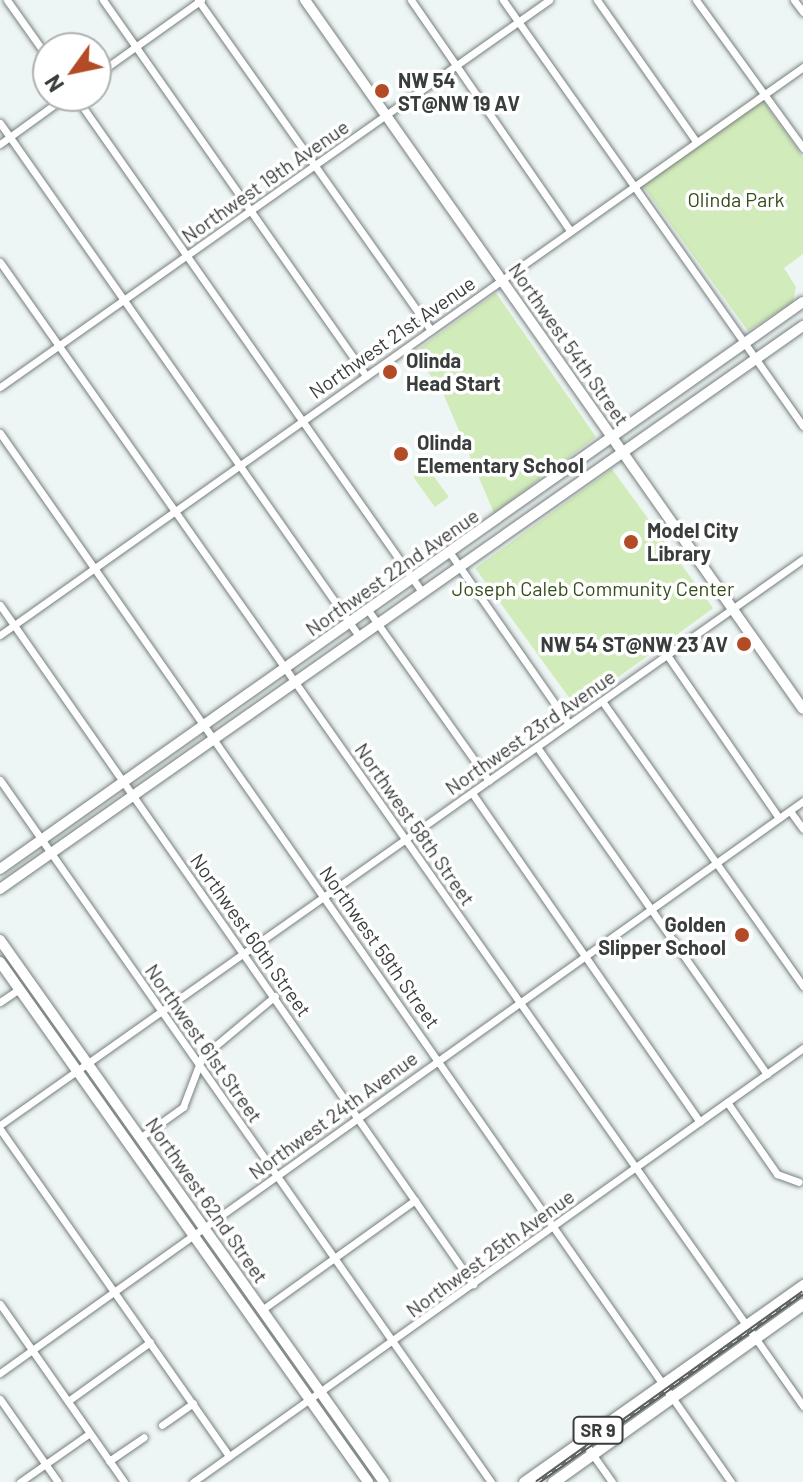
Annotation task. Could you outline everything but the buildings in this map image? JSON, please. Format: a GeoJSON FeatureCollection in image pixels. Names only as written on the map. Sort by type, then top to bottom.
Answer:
{"type":"FeatureCollection","features":[{"type":"Feature","properties":{"kind":"main road","name":"Northwest 54th Street"},"geometry":{"type":"LineString","coordinates":[[305,0],[803,709]]}},
{"type":"Feature","properties":{"kind":"main road","name":"Northwest 22nd Avenue"},"geometry":{"type":"LineString","coordinates":[[0,869],[803,302]]}},
{"type":"Feature","properties":{"kind":"main road","name":"Northwest 22nd Avenue"},"geometry":{"type":"LineString","coordinates":[[0,889],[803,326]]}},
{"type":"Feature","properties":{"kind":"main road","name":"Northwest 62nd Street"},"geometry":{"type":"LineString","coordinates":[[0,940],[384,1482]]}},
{"type":"Feature","properties":{"kind":"main road","name":"Northwest 62nd Street"},"geometry":{"type":"LineString","coordinates":[[0,962],[368,1482]]}},
{"type":"Feature","properties":{"kind":"main road","name":"SR 9"},"geometry":{"type":"LineString","coordinates":[[524,1482],[803,1285]]}},
{"type":"Feature","properties":{"kind":"main road","name":"SR 9"},"geometry":{"type":"LineString","coordinates":[[553,1482],[803,1304]]}},
{"type":"Feature","properties":{"kind":"street"},"geometry":{"type":"LineString","coordinates":[[7,0],[32,35]]}},
{"type":"Feature","properties":{"kind":"street"},"geometry":{"type":"LineString","coordinates":[[103,0],[366,376]]}},
{"type":"Feature","properties":{"kind":"street"},"geometry":{"type":"LineString","coordinates":[[411,0],[569,229]]}},
{"type":"Feature","properties":{"kind":"street"},"geometry":{"type":"LineString","coordinates":[[503,0],[803,426]]}},
{"type":"Feature","properties":{"kind":"street","name":"Northwest 19th Avenue"},"geometry":{"type":"LineString","coordinates":[[0,387],[549,0]]}},
{"type":"Feature","properties":{"kind":"street"},"geometry":{"type":"LineString","coordinates":[[597,0],[695,140]]}},
{"type":"Feature","properties":{"kind":"street"},"geometry":{"type":"LineString","coordinates":[[696,0],[803,148]]}},
{"type":"Feature","properties":{"kind":"street"},"geometry":{"type":"LineString","coordinates":[[794,0],[803,12]]}},
{"type":"Feature","properties":{"kind":"street"},"geometry":{"type":"LineString","coordinates":[[112,64],[200,1],[431,330]]}},
{"type":"Feature","properties":{"kind":"street","name":"Northwest 21st Avenue"},"geometry":{"type":"LineString","coordinates":[[0,635],[569,229],[803,67]]}},
{"type":"Feature","properties":{"kind":"street"},"geometry":{"type":"LineString","coordinates":[[0,144],[44,112]]}},
{"type":"Feature","properties":{"kind":"street"},"geometry":{"type":"LineString","coordinates":[[86,112],[422,592]]}},
{"type":"Feature","properties":{"kind":"street"},"geometry":{"type":"LineString","coordinates":[[0,123],[359,636]]}},
{"type":"Feature","properties":{"kind":"street","name":"Northwest 58th Street"},"geometry":{"type":"LineString","coordinates":[[0,262],[803,1406]]}},
{"type":"Feature","properties":{"kind":"street","name":"Northwest 59th Street"},"geometry":{"type":"LineString","coordinates":[[0,433],[557,1226],[731,1482]]}},
{"type":"Feature","properties":{"kind":"street"},"geometry":{"type":"LineString","coordinates":[[450,553],[569,724]]}},
{"type":"Feature","properties":{"kind":"street","name":"Northwest 23rd Avenue"},"geometry":{"type":"LineString","coordinates":[[0,1127],[159,1009],[406,840],[802,561]]}},
{"type":"Feature","properties":{"kind":"street","name":"Northwest 60th Street"},"geometry":{"type":"LineString","coordinates":[[0,605],[359,1116],[473,1284]]}},
{"type":"Feature","properties":{"kind":"street"},"geometry":{"type":"LineString","coordinates":[[368,610],[489,781]]}},
{"type":"Feature","properties":{"kind":"street"},"geometry":{"type":"LineString","coordinates":[[667,655],[779,818]]}},
{"type":"Feature","properties":{"kind":"street"},"geometry":{"type":"LineString","coordinates":[[602,701],[803,986]]}},
{"type":"Feature","properties":{"kind":"street"},"geometry":{"type":"LineString","coordinates":[[537,747],[767,1074]]}},
{"type":"Feature","properties":{"kind":"street","name":"Northwest 61st Street"},"geometry":{"type":"LineString","coordinates":[[0,780],[491,1482]]}},
{"type":"Feature","properties":{"kind":"street"},"geometry":{"type":"LineString","coordinates":[[472,793],[700,1122]]}},
{"type":"Feature","properties":{"kind":"street","name":"Northwest 24th Avenue"},"geometry":{"type":"LineString","coordinates":[[0,1373],[803,801]]}},
{"type":"Feature","properties":{"kind":"street"},"geometry":{"type":"LineString","coordinates":[[790,811],[803,829]]}},
{"type":"Feature","properties":{"kind":"street"},"geometry":{"type":"LineString","coordinates":[[0,1002],[19,989]]}},
{"type":"Feature","properties":{"kind":"street"},"geometry":{"type":"LineString","coordinates":[[141,1137],[183,1107],[202,1057],[275,996]]}},
{"type":"Feature","properties":{"kind":"street","name":"Northwest 25th Avenue"},"geometry":{"type":"LineString","coordinates":[[193,1482],[557,1226],[803,1048]]}},
{"type":"Feature","properties":{"kind":"street"},"geometry":{"type":"LineString","coordinates":[[727,1102],[777,1174],[799,1182]]}},
{"type":"Feature","properties":{"kind":"street"},"geometry":{"type":"LineString","coordinates":[[0,1127],[229,1456]]}},
{"type":"Feature","properties":{"kind":"street"},"geometry":{"type":"LineString","coordinates":[[263,1309],[415,1200]]}},
{"type":"Feature","properties":{"kind":"street"},"geometry":{"type":"LineString","coordinates":[[0,1304],[124,1482]]}},
{"type":"Feature","properties":{"kind":"street"},"geometry":{"type":"LineString","coordinates":[[68,1401],[150,1342]]}},
{"type":"Feature","properties":{"kind":"street"},"geometry":{"type":"LineString","coordinates":[[0,1399],[58,1482]]}},
{"type":"Feature","properties":{"kind":"street"},"geometry":{"type":"LineString","coordinates":[[162,1425],[193,1403]]}},
{"type":"Feature","properties":{"kind":"street"},"geometry":{"type":"LineString","coordinates":[[20,1482],[90,1433]]}},
{"type":"Feature","properties":{"kind":"street"},"geometry":{"type":"LineString","coordinates":[[109,1461],[144,1437]]}},
{"type":"Feature","properties":{"kind":"street"},"geometry":{"type":"LineString","coordinates":[[583,1441],[612,1482]]}},
{"type":"Feature","properties":{"kind":"green space","name":"Olinda Park"},"geometry":{"type":"Polygon","coordinates":[[[762,100],[803,157],[803,254],[784,268],[796,287],[793,302],[748,331],[643,186],[762,100]]]}},
{"type":"Feature","properties":{"kind":"green space"},"geometry":{"type":"Polygon","coordinates":[[[496,293],[596,437],[494,513],[443,393],[414,352],[496,293]]]}},
{"type":"Feature","properties":{"kind":"green space"},"geometry":{"type":"Polygon","coordinates":[[[427,467],[449,497],[435,507],[413,477],[427,467]]]}},
{"type":"Feature","properties":{"kind":"green space","name":"Joseph Caleb Community Center"},"geometry":{"type":"Polygon","coordinates":[[[612,469],[713,608],[576,707],[475,568],[612,469]]]}},
{"type":"Feature","properties":{"kind":"railway"},"geometry":{"type":"LineString","coordinates":[[537,1482],[803,1292]]}},
{"type":"Feature","properties":{"kind":"place","name":"NW 54 ST@NW 19 AV"},"geometry":{"type":"Point","coordinates":[382,91]}},
{"type":"Feature","properties":{"kind":"place","name":"Olinda Head Start"},"geometry":{"type":"Point","coordinates":[390,372]}},
{"type":"Feature","properties":{"kind":"place","name":"Olinda Elementary School"},"geometry":{"type":"Point","coordinates":[401,454]}},
{"type":"Feature","properties":{"kind":"place","name":"Model City Library"},"geometry":{"type":"Point","coordinates":[631,542]}},
{"type":"Feature","properties":{"kind":"place","name":"NW 54 ST@NW 23 AV"},"geometry":{"type":"Point","coordinates":[744,644]}},
{"type":"Feature","properties":{"kind":"place","name":"Golden Slipper School"},"geometry":{"type":"Point","coordinates":[742,935]}}]}
